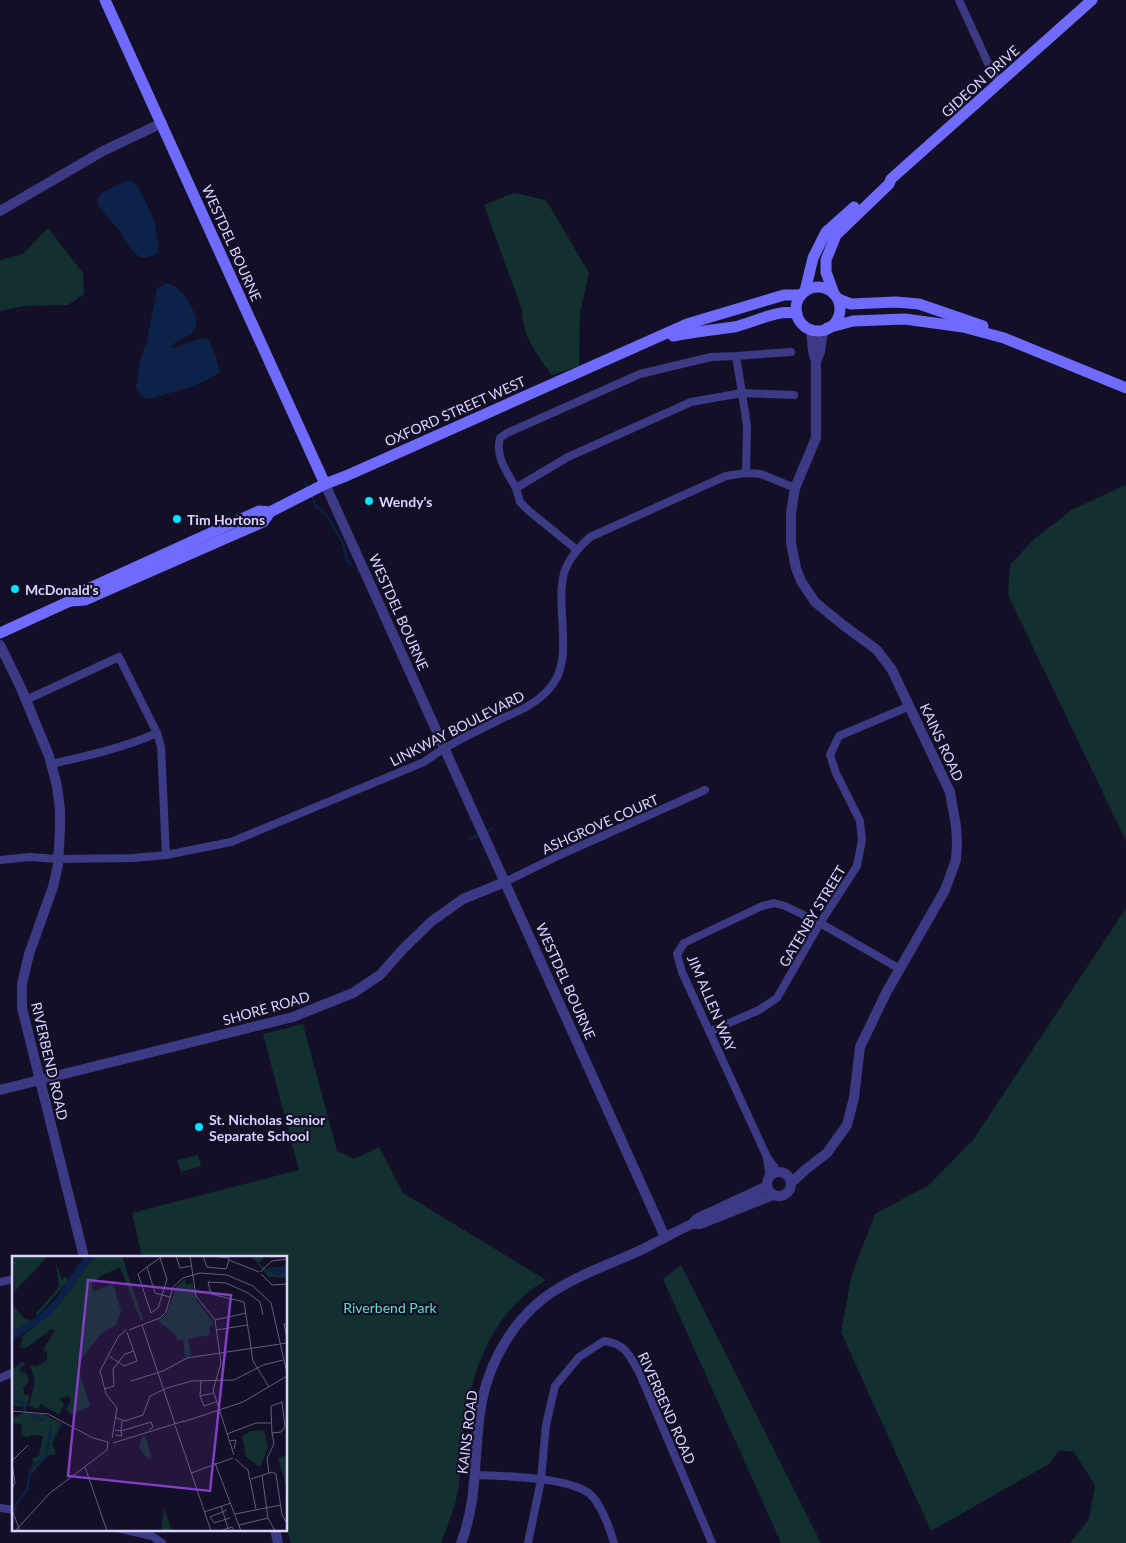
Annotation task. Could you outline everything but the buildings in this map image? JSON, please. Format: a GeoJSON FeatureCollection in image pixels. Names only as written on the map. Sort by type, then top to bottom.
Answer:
{"type":"FeatureCollection","features":[{"type":"Feature","properties":{"kind":"main road","name":"WESTDEL BOURNE"},"geometry":{"type":"LineString","coordinates":[[105,0],[325,484]]}},
{"type":"Feature","properties":{"kind":"main road","name":"GIDEON DRIVE"},"geometry":{"type":"LineString","coordinates":[[836,296],[826,272],[826,260],[836,235],[889,184],[891,179],[1092,0]]}},
{"type":"Feature","properties":{"kind":"main road","name":"GIDEON DRIVE"},"geometry":{"type":"LineString","coordinates":[[803,293],[813,258],[826,232],[861,202],[889,184]]}},
{"type":"Feature","properties":{"kind":"main road"},"geometry":{"type":"LineString","coordinates":[[1004,338],[988,327],[919,304],[896,302],[850,304],[823,287],[811,288],[803,293],[797,302],[797,314],[802,324],[811,329],[825,329],[853,321],[905,319],[963,327],[1004,338],[1126,388]]}},
{"type":"Feature","properties":{"kind":"main road","name":"OXFORD STREET WEST"},"geometry":{"type":"LineString","coordinates":[[0,633],[70,601],[86,600],[263,522],[270,512],[325,484],[687,324],[784,295],[803,293]]}},
{"type":"Feature","properties":{"kind":"main road"},"geometry":{"type":"LineString","coordinates":[[825,329],[837,319],[840,306],[836,296]]}},
{"type":"Feature","properties":{"kind":"main road","name":"OXFORD STREET WEST"},"geometry":{"type":"LineString","coordinates":[[654,340],[702,330],[734,327],[784,312],[797,314]]}},
{"type":"Feature","properties":{"kind":"street"},"geometry":{"type":"LineString","coordinates":[[958,0],[992,72],[1000,83]]}},
{"type":"Feature","properties":{"kind":"street"},"geometry":{"type":"LineString","coordinates":[[0,211],[104,151],[162,124]]}},
{"type":"Feature","properties":{"kind":"street","name":"KAINS ROAD"},"geometry":{"type":"LineString","coordinates":[[461,1543],[476,1475],[482,1400],[494,1360],[508,1338],[531,1309],[558,1288],[692,1224],[700,1224],[777,1181],[804,1170],[828,1153],[847,1125],[854,1098],[860,1047],[882,1002],[945,890],[956,860],[956,826],[950,792],[892,670],[877,650],[815,602],[801,581],[796,568],[791,543],[791,513],[795,488],[816,438],[816,362],[811,329]]}},
{"type":"Feature","properties":{"kind":"street","name":"KAINS ROAD"},"geometry":{"type":"LineString","coordinates":[[816,362],[825,329]]}},
{"type":"Feature","properties":{"kind":"street"},"geometry":{"type":"LineString","coordinates":[[577,550],[520,502],[516,488],[499,454],[500,438],[506,433],[640,374],[711,357],[791,352]]}},
{"type":"Feature","properties":{"kind":"street"},"geometry":{"type":"LineString","coordinates":[[736,356],[747,426],[746,473]]}},
{"type":"Feature","properties":{"kind":"street"},"geometry":{"type":"LineString","coordinates":[[516,488],[568,457],[691,402],[742,393],[794,395]]}},
{"type":"Feature","properties":{"kind":"street","name":"LINKWAY BOULEVARD"},"geometry":{"type":"LineString","coordinates":[[0,860],[30,857],[58,859],[133,858],[166,855],[231,842],[424,762],[444,748],[530,706],[551,688],[562,663],[562,582],[566,569],[577,550],[590,537],[726,476],[746,473],[762,474],[795,488]]}},
{"type":"Feature","properties":{"kind":"street","name":"WESTDEL BOURNE"},"geometry":{"type":"LineString","coordinates":[[325,484],[665,1237]]}},
{"type":"Feature","properties":{"kind":"street","name":"RIVERBEND ROAD"},"geometry":{"type":"LineString","coordinates":[[0,645],[26,700],[51,764],[57,786],[60,810],[58,859],[53,887],[29,954],[22,984],[22,1008],[84,1256]]}},
{"type":"Feature","properties":{"kind":"street"},"geometry":{"type":"LineString","coordinates":[[26,700],[119,656],[162,747],[166,855]]}},
{"type":"Feature","properties":{"kind":"street","name":"GATENBY STREET"},"geometry":{"type":"LineString","coordinates":[[710,1031],[759,1010],[777,998],[820,923],[857,866],[862,840],[860,821],[836,773],[830,755],[839,736],[910,706]]}},
{"type":"Feature","properties":{"kind":"street"},"geometry":{"type":"LineString","coordinates":[[51,764],[132,744],[157,733]]}},
{"type":"Feature","properties":{"kind":"street","name":"ASHGROVE COURT"},"geometry":{"type":"LineString","coordinates":[[505,882],[560,855],[705,790]]}},
{"type":"Feature","properties":{"kind":"street","name":"SHORE ROAD"},"geometry":{"type":"LineString","coordinates":[[0,1090],[293,1017],[353,993],[380,975],[432,921],[464,899],[505,882]]}},
{"type":"Feature","properties":{"kind":"street","name":"JIM ALLEN WAY"},"geometry":{"type":"LineString","coordinates":[[777,1181],[682,972],[677,954],[684,943],[762,906],[774,903],[785,906],[820,923],[900,969]]}},
{"type":"Feature","properties":{"kind":"street","name":"RIVERBEND ROAD"},"geometry":{"type":"LineString","coordinates":[[528,1543],[541,1480],[546,1425],[555,1386],[579,1357],[604,1341],[616,1342],[625,1348],[639,1372],[712,1543]]}},
{"type":"Feature","properties":{"kind":"street"},"geometry":{"type":"LineString","coordinates":[[0,1378],[12,1373]]}},
{"type":"Feature","properties":{"kind":"street"},"geometry":{"type":"LineString","coordinates":[[476,1475],[541,1480],[574,1486],[590,1495],[609,1528],[614,1543]]}},
{"type":"Feature","properties":{"kind":"street"},"geometry":{"type":"LineString","coordinates":[[125,1530],[152,1536],[162,1543]]}},
{"type":"Feature","properties":{"kind":"street"},"geometry":{"type":"LineString","coordinates":[[275,1530],[278,1543]]}},
{"type":"Feature","properties":{"kind":"green space"},"geometry":{"type":"Polygon","coordinates":[[[514,193],[546,200],[589,273],[580,313],[579,366],[552,375],[536,352],[528,336],[522,310],[484,205],[514,193]]]}},
{"type":"Feature","properties":{"kind":"green space"},"geometry":{"type":"Polygon","coordinates":[[[48,228],[83,273],[84,294],[68,305],[24,306],[0,311],[0,260],[23,254],[48,228]]]}},
{"type":"Feature","properties":{"kind":"green space"},"geometry":{"type":"Polygon","coordinates":[[[1126,485],[1126,841],[1008,595],[1010,565],[1034,539],[1073,509],[1126,485]]]}},
{"type":"Feature","properties":{"kind":"green space"},"geometry":{"type":"Polygon","coordinates":[[[1126,908],[1126,1543],[1070,1543],[1089,1519],[1095,1485],[1074,1452],[1059,1450],[1049,1464],[931,1531],[841,1332],[852,1274],[875,1214],[929,1185],[973,1140],[1126,908]]]}},
{"type":"Feature","properties":{"kind":"green space","name":"Riverbend Park"},"geometry":{"type":"Polygon","coordinates":[[[303,1024],[337,1151],[354,1159],[379,1147],[403,1193],[546,1280],[512,1308],[499,1325],[479,1364],[467,1406],[458,1491],[441,1543],[291,1543],[287,1530],[288,1256],[142,1256],[132,1213],[299,1170],[263,1034],[303,1024]]]}},
{"type":"Feature","properties":{"kind":"green space"},"geometry":{"type":"Polygon","coordinates":[[[198,1155],[201,1166],[181,1172],[177,1160],[198,1155]]]}},
{"type":"Feature","properties":{"kind":"green space"},"geometry":{"type":"Polygon","coordinates":[[[681,1265],[821,1543],[781,1543],[663,1279],[681,1265]]]}},
{"type":"Feature","properties":{"kind":"water"},"geometry":{"type":"Polygon","coordinates":[[[127,181],[132,181],[139,188],[154,220],[159,246],[157,254],[146,258],[140,257],[133,252],[119,230],[98,206],[97,198],[100,195],[127,181]]]}},
{"type":"Feature","properties":{"kind":"water"},"geometry":{"type":"Polygon","coordinates":[[[167,283],[178,289],[193,309],[196,324],[195,329],[190,335],[176,342],[172,348],[195,340],[209,339],[220,373],[194,386],[149,399],[141,396],[136,388],[140,360],[146,345],[157,289],[167,283]]]}},
{"type":"Feature","properties":{"kind":"waterway"},"geometry":{"type":"LineString","coordinates":[[305,482],[308,489]]}},
{"type":"Feature","properties":{"kind":"waterway"},"geometry":{"type":"LineString","coordinates":[[312,495],[315,505],[327,516],[343,543],[347,560],[352,566]]}},
{"type":"Feature","properties":{"kind":"waterway"},"geometry":{"type":"LineString","coordinates":[[485,832],[493,829]]}},
{"type":"Feature","properties":{"kind":"waterway"},"geometry":{"type":"LineString","coordinates":[[470,839],[479,835]]}},
{"type":"Feature","properties":{"kind":"place","name":"Wendy's"},"geometry":{"type":"Point","coordinates":[369,501]}},
{"type":"Feature","properties":{"kind":"place","name":"Tim Hortons"},"geometry":{"type":"Point","coordinates":[177,519]}},
{"type":"Feature","properties":{"kind":"place","name":"McDonald's"},"geometry":{"type":"Point","coordinates":[15,589]}},
{"type":"Feature","properties":{"kind":"place","name":"St. Nicholas Senior Separate School"},"geometry":{"type":"Point","coordinates":[199,1127]}}]}
